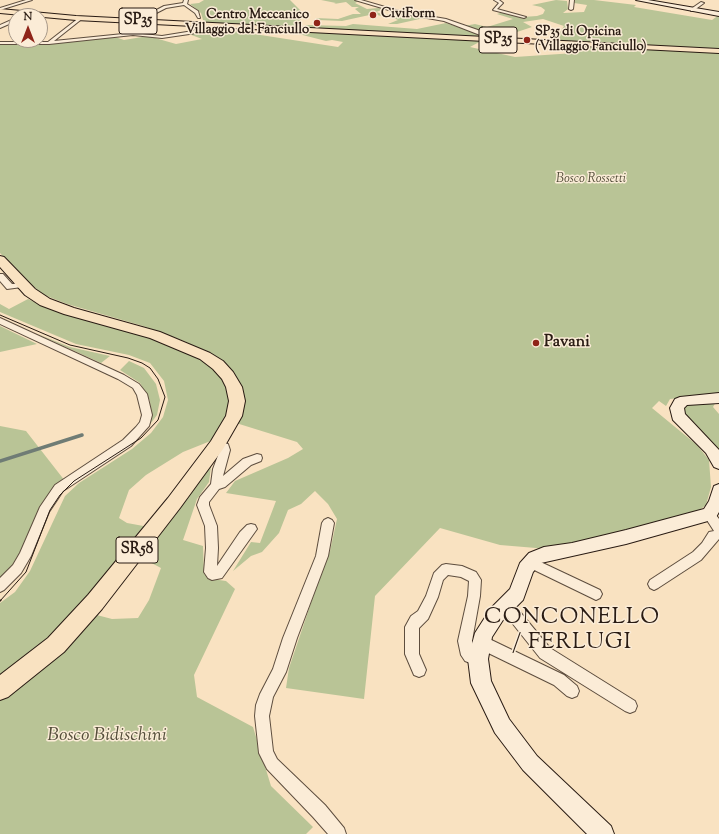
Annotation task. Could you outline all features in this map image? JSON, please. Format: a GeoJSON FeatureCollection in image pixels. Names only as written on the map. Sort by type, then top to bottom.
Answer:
{"type":"FeatureCollection","features":[{"type":"Feature","properties":{"kind":"main road","name":"SP35"},"geometry":{"type":"LineString","coordinates":[[48,17],[719,51]]}},
{"type":"Feature","properties":{"kind":"main road","name":"SR58"},"geometry":{"type":"LineString","coordinates":[[0,260],[22,285],[38,298],[57,307],[155,335],[193,350],[218,365],[232,381],[237,401],[234,416],[217,445],[139,548],[74,627],[36,662],[0,689]]}},
{"type":"Feature","properties":{"kind":"street"},"geometry":{"type":"LineString","coordinates":[[0,10],[30,0]]}},
{"type":"Feature","properties":{"kind":"street"},"geometry":{"type":"LineString","coordinates":[[357,0],[399,12],[445,20],[495,39]]}},
{"type":"Feature","properties":{"kind":"street"},"geometry":{"type":"LineString","coordinates":[[496,0],[501,3],[494,8],[524,17]]}},
{"type":"Feature","properties":{"kind":"street"},"geometry":{"type":"LineString","coordinates":[[571,9],[572,0]]}},
{"type":"Feature","properties":{"kind":"street"},"geometry":{"type":"LineString","coordinates":[[639,0],[654,1],[692,10],[719,14]]}},
{"type":"Feature","properties":{"kind":"street"},"geometry":{"type":"LineString","coordinates":[[9,1],[23,2]]}},
{"type":"Feature","properties":{"kind":"street"},"geometry":{"type":"LineString","coordinates":[[138,21],[160,9],[186,2],[197,12],[199,17]]}},
{"type":"Feature","properties":{"kind":"street"},"geometry":{"type":"LineString","coordinates":[[692,10],[702,3]]}},
{"type":"Feature","properties":{"kind":"street"},"geometry":{"type":"LineString","coordinates":[[50,42],[81,18]]}},
{"type":"Feature","properties":{"kind":"street"},"geometry":{"type":"LineString","coordinates":[[0,43],[50,42],[133,34],[162,37],[194,32],[206,25]]}},
{"type":"Feature","properties":{"kind":"street"},"geometry":{"type":"LineString","coordinates":[[0,276],[10,287],[22,285]]}},
{"type":"Feature","properties":{"kind":"street"},"geometry":{"type":"LineString","coordinates":[[0,321],[136,386],[142,394],[147,415],[145,423],[140,430],[127,443],[59,488],[44,510],[25,556],[17,569],[0,586]]}},
{"type":"Feature","properties":{"kind":"street"},"geometry":{"type":"LineString","coordinates":[[719,398],[685,400],[680,402],[677,408],[678,416],[711,449],[719,463]]}},
{"type":"Feature","properties":{"kind":"street"},"geometry":{"type":"LineString","coordinates":[[217,445],[224,447],[225,450],[218,468],[216,485],[204,500],[203,505],[211,526],[212,548],[210,572],[212,574],[218,574],[244,536],[251,529]]}},
{"type":"Feature","properties":{"kind":"street"},"geometry":{"type":"LineString","coordinates":[[216,485],[221,484],[247,462],[257,458]]}},
{"type":"Feature","properties":{"kind":"street"},"geometry":{"type":"LineString","coordinates":[[603,834],[530,764],[517,748],[494,713],[482,683],[479,650],[489,625],[517,594],[526,568],[530,562],[544,554],[595,545],[668,527],[714,521],[719,490]]}},
{"type":"Feature","properties":{"kind":"street"},"geometry":{"type":"LineString","coordinates":[[328,523],[322,556],[278,672],[267,694],[263,705],[262,716],[266,753],[272,764],[319,811],[338,834]]}},
{"type":"Feature","properties":{"kind":"street"},"geometry":{"type":"LineString","coordinates":[[654,584],[697,556],[714,536],[719,534]]}},
{"type":"Feature","properties":{"kind":"street"},"geometry":{"type":"LineString","coordinates":[[530,562],[596,594]]}},
{"type":"Feature","properties":{"kind":"street"},"geometry":{"type":"LineString","coordinates":[[419,670],[412,654],[412,627],[416,620],[423,615],[432,597],[438,577],[446,569],[462,572],[472,576],[475,580],[474,596],[465,642],[466,650],[470,656],[479,650]]}},
{"type":"Feature","properties":{"kind":"street"},"geometry":{"type":"LineString","coordinates":[[506,605],[545,653],[630,706]]}},
{"type":"Feature","properties":{"kind":"street"},"geometry":{"type":"LineString","coordinates":[[479,650],[559,680],[572,691]]}},
{"type":"Feature","properties":{"kind":"green space"},"geometry":{"type":"Polygon","coordinates":[[[204,0],[290,0],[307,17],[302,18],[294,28],[207,23],[203,20],[201,13],[190,4],[199,3],[204,0]]]}},
{"type":"Feature","properties":{"kind":"green space"},"geometry":{"type":"Polygon","coordinates":[[[321,0],[354,0],[359,1],[355,3],[367,9],[384,9],[376,12],[385,15],[393,13],[396,14],[394,16],[403,18],[408,15],[424,18],[397,24],[388,24],[398,20],[387,15],[381,16],[374,14],[342,21],[318,20],[316,18],[338,19],[353,14],[361,14],[355,9],[359,7],[352,7],[346,2],[334,4],[336,3],[321,0]]]}},
{"type":"Feature","properties":{"kind":"green space"},"geometry":{"type":"Polygon","coordinates":[[[556,0],[567,1],[568,9],[563,13],[584,12],[587,5],[574,3],[574,0],[594,0],[636,5],[634,7],[712,20],[719,15],[719,49],[557,41],[557,37],[564,26],[543,19],[523,22],[532,27],[514,33],[501,28],[485,32],[464,26],[475,24],[487,27],[513,19],[497,14],[503,12],[523,17],[537,16],[543,14],[545,10],[541,7],[532,5],[556,0]]]}},
{"type":"Feature","properties":{"kind":"green space"},"geometry":{"type":"Polygon","coordinates":[[[446,23],[490,38],[305,27],[306,25],[346,26],[353,24],[417,29],[446,23]]]}},
{"type":"Feature","properties":{"kind":"green space","name":"Bosco Rossetti"},"geometry":{"type":"Polygon","coordinates":[[[209,27],[338,47],[343,42],[332,40],[326,41],[283,30],[483,40],[470,47],[515,57],[575,53],[574,44],[719,52],[719,394],[670,399],[666,406],[659,401],[652,408],[697,445],[709,460],[711,487],[706,505],[693,515],[548,549],[500,545],[440,528],[375,596],[364,699],[286,688],[289,668],[330,551],[337,519],[328,504],[315,491],[301,504],[288,510],[279,533],[262,552],[251,556],[233,571],[251,542],[260,543],[276,501],[226,493],[235,481],[288,458],[303,449],[297,442],[236,423],[242,392],[237,378],[228,366],[210,354],[184,341],[143,326],[67,304],[44,295],[22,277],[0,253],[0,44],[8,44],[8,48],[48,48],[48,44],[115,37],[124,40],[148,36],[176,44],[202,39],[189,34],[209,27]]]}},
{"type":"Feature","properties":{"kind":"green space"},"geometry":{"type":"Polygon","coordinates":[[[28,299],[47,308],[156,339],[206,361],[221,375],[229,389],[230,402],[225,423],[213,440],[183,452],[146,475],[129,490],[119,518],[127,523],[149,527],[89,601],[0,682],[0,603],[15,592],[30,571],[65,496],[79,483],[132,449],[151,433],[163,417],[168,400],[164,381],[150,363],[129,355],[76,344],[0,312],[0,304],[9,309],[28,299]]]}},
{"type":"Feature","properties":{"kind":"green space"},"geometry":{"type":"Polygon","coordinates":[[[0,326],[37,344],[0,352],[0,326]]]}},
{"type":"Feature","properties":{"kind":"green space"},"geometry":{"type":"Polygon","coordinates":[[[35,333],[70,347],[110,356],[101,363],[35,333]]]}},
{"type":"Feature","properties":{"kind":"green space"},"geometry":{"type":"Polygon","coordinates":[[[129,361],[144,368],[156,384],[160,400],[157,415],[145,431],[151,417],[150,401],[140,383],[120,370],[129,361]]]}},
{"type":"Feature","properties":{"kind":"green space"},"geometry":{"type":"Polygon","coordinates":[[[717,400],[713,407],[719,414],[719,453],[689,425],[681,408],[688,403],[717,400]]]}},
{"type":"Feature","properties":{"kind":"green space"},"geometry":{"type":"Polygon","coordinates":[[[0,426],[26,431],[65,481],[9,571],[0,580],[0,426]]]}},
{"type":"Feature","properties":{"kind":"green space","name":"Bosco Bidischini"},"geometry":{"type":"Polygon","coordinates":[[[212,459],[209,482],[197,499],[183,540],[203,546],[204,574],[212,579],[226,581],[235,589],[194,675],[197,697],[253,727],[271,786],[313,827],[306,834],[0,834],[0,698],[93,614],[112,619],[138,618],[149,600],[161,568],[142,558],[212,459]]]}},
{"type":"Feature","properties":{"kind":"waterway"},"geometry":{"type":"LineString","coordinates":[[0,461],[82,435]]}},
{"type":"Feature","properties":{"kind":"tram line"},"geometry":{"type":"LineString","coordinates":[[0,315],[70,345],[128,358],[142,363],[150,368],[158,379],[165,397],[158,420],[141,438],[74,481],[60,495],[50,510],[26,572],[0,601],[1,600]]}},
{"type":"Feature","properties":{"kind":"place","name":"CiviForm"},"geometry":{"type":"Point","coordinates":[373,15]}},
{"type":"Feature","properties":{"kind":"place","name":"Centro Meccanico Villaggio del Fanciullo"},"geometry":{"type":"Point","coordinates":[317,23]}},
{"type":"Feature","properties":{"kind":"place","name":"SP35 di Opicina (Villaggio Fanciullo)"},"geometry":{"type":"Point","coordinates":[527,40]}},
{"type":"Feature","properties":{"kind":"place","name":"Pavani"},"geometry":{"type":"Point","coordinates":[536,343]}},
{"type":"Feature","properties":{"kind":"district","name":"CONCONELLO / FERLUGI"},"geometry":{"type":"Point","coordinates":[572,632]}}]}
